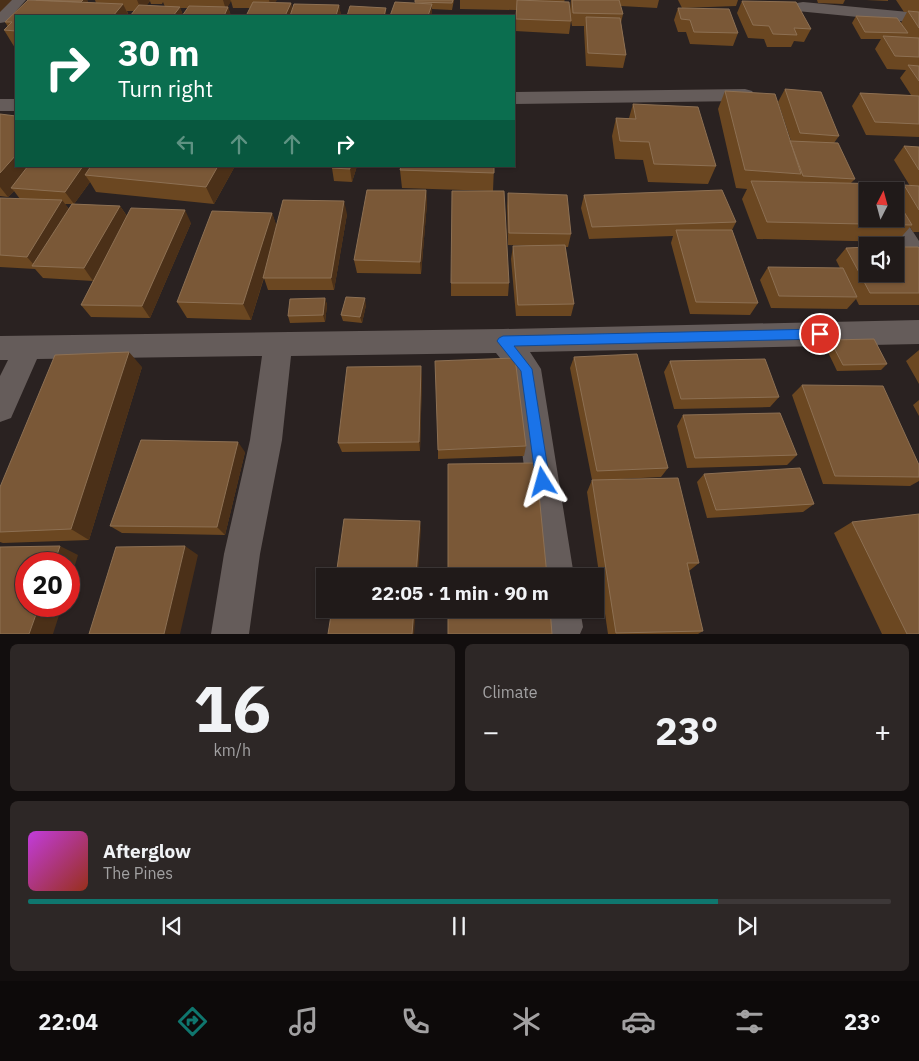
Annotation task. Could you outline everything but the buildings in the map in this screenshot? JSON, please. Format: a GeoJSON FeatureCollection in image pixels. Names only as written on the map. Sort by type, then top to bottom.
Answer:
{"type":"FeatureCollection","features":[{"type":"Feature","properties":{"kind":"street"},"geometry":{"type":"LineString","coordinates":[[0,18],[18,0]]}},
{"type":"Feature","properties":{"kind":"street"},"geometry":{"type":"LineString","coordinates":[[803,7],[919,18]]}},
{"type":"Feature","properties":{"kind":"street"},"geometry":{"type":"LineString","coordinates":[[515,98],[745,95]]}},
{"type":"Feature","properties":{"kind":"street"},"geometry":{"type":"LineString","coordinates":[[0,105],[15,105]]}},
{"type":"Feature","properties":{"kind":"street"},"geometry":{"type":"LineString","coordinates":[[898,228],[919,262]]}},
{"type":"Feature","properties":{"kind":"street"},"geometry":{"type":"LineString","coordinates":[[0,408],[14,348],[503,341],[919,332]]}},
{"type":"Feature","properties":{"kind":"street"},"geometry":{"type":"LineString","coordinates":[[503,341],[526,369],[555,568]]}},
{"type":"Feature","properties":{"kind":"street"},"geometry":{"type":"LineString","coordinates":[[230,634],[242,554],[266,440],[278,344]]}},
{"type":"Feature","properties":{"kind":"route"},"geometry":{"type":"LineString","coordinates":[[543,482],[526,369],[503,341],[820,334]]}}]}
